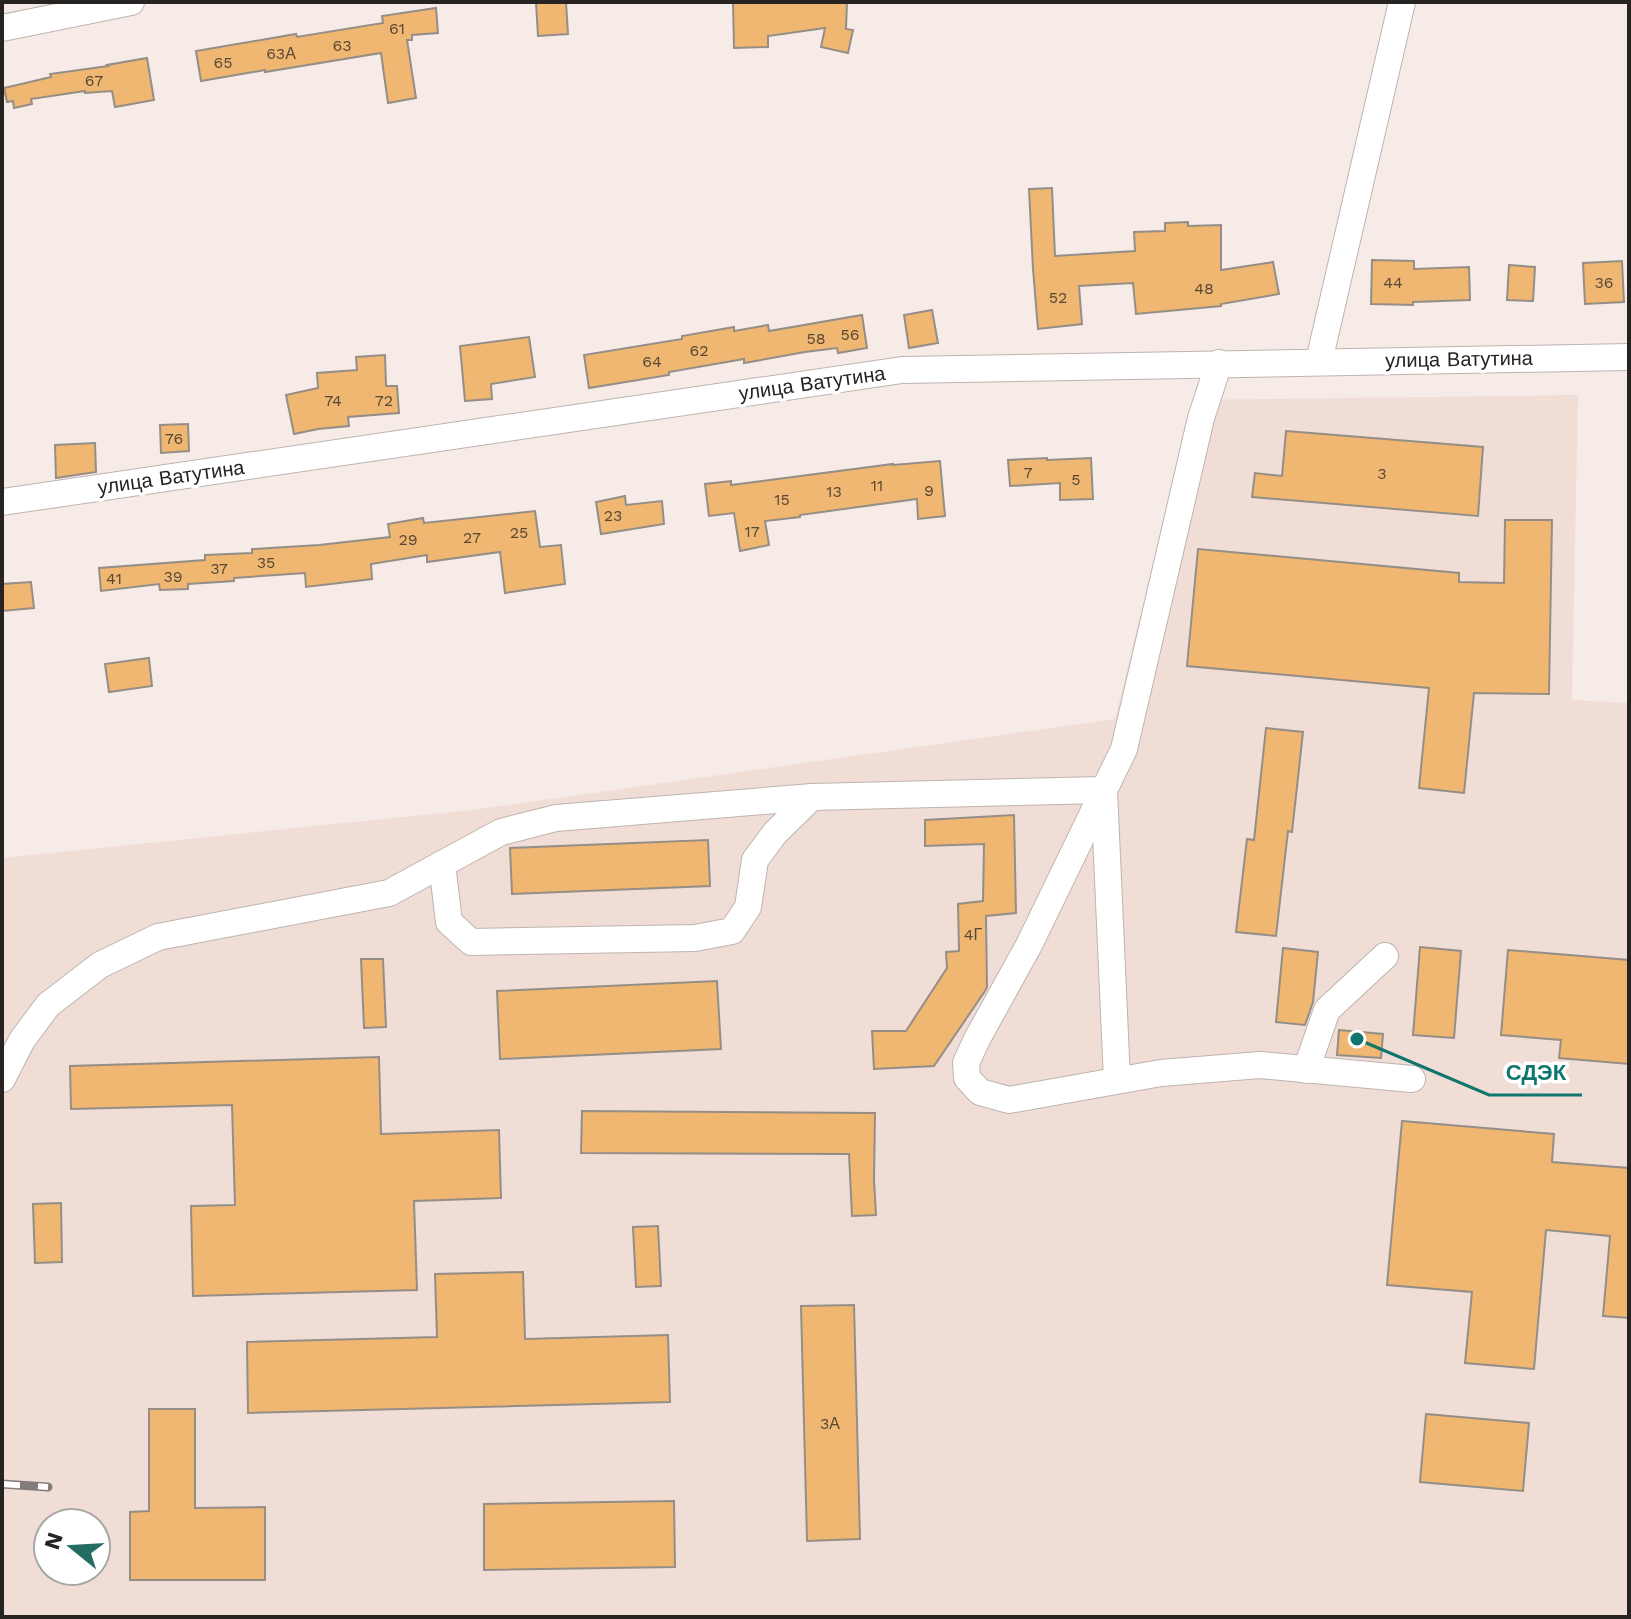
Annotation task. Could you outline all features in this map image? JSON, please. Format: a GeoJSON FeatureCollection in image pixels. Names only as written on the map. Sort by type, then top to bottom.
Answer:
{"type":"FeatureCollection","features":[{"type":"Feature","properties":{"kind":"street"},"geometry":{"type":"LineString","coordinates":[[2,28],[131,2]]}},
{"type":"Feature","properties":{"kind":"street"},"geometry":{"type":"LineString","coordinates":[[1319,361],[1402,2]]}},
{"type":"Feature","properties":{"kind":"street","name":"улица Ватутина"},"geometry":{"type":"LineString","coordinates":[[2,502],[902,370],[1629,357]]}},
{"type":"Feature","properties":{"kind":"street"},"geometry":{"type":"LineString","coordinates":[[1219,363],[1201,418],[1124,749],[1029,945],[977,1039],[966,1063],[967,1078],[980,1092],[1009,1100],[1161,1073],[1260,1065],[1412,1079]]}},
{"type":"Feature","properties":{"kind":"street"},"geometry":{"type":"LineString","coordinates":[[2,1079],[22,1040],[48,1005],[100,965],[158,937],[389,893],[501,832],[556,818],[812,797],[1104,790]]}},
{"type":"Feature","properties":{"kind":"street"},"geometry":{"type":"LineString","coordinates":[[1104,790],[1117,1080]]}},
{"type":"Feature","properties":{"kind":"street"},"geometry":{"type":"LineString","coordinates":[[442,864],[449,922],[471,942],[695,938],[732,931],[748,907],[755,860],[775,833],[812,797]]}},
{"type":"Feature","properties":{"kind":"street"},"geometry":{"type":"LineString","coordinates":[[1306,1070],[1327,1010],[1385,956]]}},
{"type":"Feature","properties":{"kind":"shaded area"},"geometry":{"type":"Polygon","coordinates":[[[1578,395],[1572,700],[1629,703],[1629,1617],[2,1617],[2,858],[472,810],[1115,719],[1193,400],[1578,395]]]}},
{"type":"Feature","properties":{"kind":"building"},"geometry":{"type":"Polygon","coordinates":[[[536,2],[566,2],[568,34],[538,36],[536,2]]]}},
{"type":"Feature","properties":{"kind":"building"},"geometry":{"type":"Polygon","coordinates":[[[733,2],[847,2],[846,29],[853,30],[848,53],[821,47],[825,28],[768,36],[768,47],[734,48],[733,2]]]}},
{"type":"Feature","properties":{"kind":"building"},"geometry":{"type":"Polygon","coordinates":[[[436,8],[438,33],[412,35],[412,40],[407,40],[416,98],[388,103],[381,53],[201,81],[196,51],[383,23],[382,16],[436,8]]]}},
{"type":"Feature","properties":{"kind":"building"},"geometry":{"type":"Polygon","coordinates":[[[147,58],[154,100],[115,107],[112,91],[85,91],[31,99],[32,104],[14,108],[13,101],[7,102],[4,88],[51,77],[50,74],[147,58]]]}},
{"type":"Feature","properties":{"kind":"building"},"geometry":{"type":"Polygon","coordinates":[[[1052,188],[1055,256],[1135,251],[1134,232],[1165,231],[1165,223],[1221,225],[1221,270],[1273,262],[1279,294],[1221,306],[1136,314],[1133,283],[1079,286],[1082,324],[1038,329],[1029,189],[1052,188]]]}},
{"type":"Feature","properties":{"kind":"building"},"geometry":{"type":"Polygon","coordinates":[[[1372,260],[1414,261],[1414,269],[1469,267],[1470,300],[1413,302],[1413,305],[1371,304],[1372,260]]]}},
{"type":"Feature","properties":{"kind":"building"},"geometry":{"type":"Polygon","coordinates":[[[1622,261],[1624,302],[1585,304],[1583,263],[1622,261]]]}},
{"type":"Feature","properties":{"kind":"building"},"geometry":{"type":"Polygon","coordinates":[[[1509,265],[1535,267],[1533,301],[1507,300],[1509,265]]]}},
{"type":"Feature","properties":{"kind":"building"},"geometry":{"type":"Polygon","coordinates":[[[932,310],[938,343],[909,348],[904,315],[932,310]]]}},
{"type":"Feature","properties":{"kind":"building"},"geometry":{"type":"Polygon","coordinates":[[[862,315],[867,348],[838,353],[837,348],[744,363],[744,359],[589,388],[584,355],[734,327],[734,331],[768,325],[769,331],[862,315]]]}},
{"type":"Feature","properties":{"kind":"building"},"geometry":{"type":"Polygon","coordinates":[[[529,337],[535,377],[491,384],[492,399],[465,401],[460,346],[529,337]]]}},
{"type":"Feature","properties":{"kind":"building"},"geometry":{"type":"Polygon","coordinates":[[[385,355],[386,386],[397,386],[399,413],[348,417],[349,426],[294,434],[286,395],[318,388],[317,373],[357,370],[356,357],[385,355]]]}},
{"type":"Feature","properties":{"kind":"building"},"geometry":{"type":"Polygon","coordinates":[[[188,424],[189,451],[161,453],[160,425],[188,424]]]}},
{"type":"Feature","properties":{"kind":"building"},"geometry":{"type":"Polygon","coordinates":[[[1286,431],[1483,447],[1478,516],[1252,497],[1255,473],[1282,476],[1286,431]]]}},
{"type":"Feature","properties":{"kind":"building"},"geometry":{"type":"Polygon","coordinates":[[[95,443],[96,472],[56,478],[55,445],[95,443]]]}},
{"type":"Feature","properties":{"kind":"building"},"geometry":{"type":"Polygon","coordinates":[[[1091,458],[1093,499],[1060,500],[1060,483],[1010,486],[1008,460],[1091,458]]]}},
{"type":"Feature","properties":{"kind":"building"},"geometry":{"type":"Polygon","coordinates":[[[940,461],[945,516],[918,519],[917,499],[800,515],[765,521],[769,545],[740,551],[734,513],[709,516],[705,484],[731,481],[731,485],[940,461]]]}},
{"type":"Feature","properties":{"kind":"building"},"geometry":{"type":"Polygon","coordinates":[[[625,496],[626,505],[662,501],[664,524],[601,534],[596,502],[625,496]]]}},
{"type":"Feature","properties":{"kind":"building"},"geometry":{"type":"Polygon","coordinates":[[[535,511],[540,547],[561,545],[565,584],[505,593],[500,552],[427,562],[427,555],[371,564],[372,579],[306,587],[305,573],[188,584],[188,589],[160,590],[159,584],[101,591],[99,568],[205,560],[205,555],[252,553],[252,549],[390,537],[388,524],[423,518],[424,523],[535,511]]]}},
{"type":"Feature","properties":{"kind":"building"},"geometry":{"type":"Polygon","coordinates":[[[1505,520],[1552,520],[1549,694],[1474,693],[1464,793],[1419,788],[1429,688],[1187,666],[1198,549],[1459,573],[1459,582],[1504,583],[1505,520]]]}},
{"type":"Feature","properties":{"kind":"building"},"geometry":{"type":"Polygon","coordinates":[[[31,582],[34,608],[2,611],[2,584],[31,582]]]}},
{"type":"Feature","properties":{"kind":"building"},"geometry":{"type":"Polygon","coordinates":[[[149,658],[152,686],[109,692],[105,664],[149,658]]]}},
{"type":"Feature","properties":{"kind":"building"},"geometry":{"type":"Polygon","coordinates":[[[1266,728],[1303,732],[1276,936],[1236,932],[1247,839],[1254,840],[1266,728]]]}},
{"type":"Feature","properties":{"kind":"building"},"geometry":{"type":"Polygon","coordinates":[[[1014,815],[1016,913],[986,916],[985,991],[934,1066],[874,1069],[872,1031],[906,1031],[947,968],[946,952],[959,951],[958,904],[983,901],[984,844],[925,846],[925,820],[1014,815]]]}},
{"type":"Feature","properties":{"kind":"building"},"geometry":{"type":"Polygon","coordinates":[[[708,840],[710,886],[512,894],[510,848],[708,840]]]}},
{"type":"Feature","properties":{"kind":"building"},"geometry":{"type":"Polygon","coordinates":[[[1420,947],[1461,951],[1454,1038],[1413,1035],[1420,947]]]}},
{"type":"Feature","properties":{"kind":"building"},"geometry":{"type":"Polygon","coordinates":[[[1283,948],[1318,952],[1313,1002],[1305,1025],[1276,1022],[1283,948]]]}},
{"type":"Feature","properties":{"kind":"building"},"geometry":{"type":"Polygon","coordinates":[[[1508,950],[1629,960],[1629,1064],[1559,1058],[1561,1040],[1501,1035],[1508,950]]]}},
{"type":"Feature","properties":{"kind":"building"},"geometry":{"type":"Polygon","coordinates":[[[361,959],[383,959],[386,1027],[364,1028],[361,959]]]}},
{"type":"Feature","properties":{"kind":"building"},"geometry":{"type":"Polygon","coordinates":[[[717,981],[721,1049],[500,1059],[497,991],[717,981]]]}},
{"type":"Feature","properties":{"kind":"building"},"geometry":{"type":"Polygon","coordinates":[[[1339,1030],[1383,1034],[1381,1058],[1337,1055],[1339,1030]]]}},
{"type":"Feature","properties":{"kind":"building"},"geometry":{"type":"Polygon","coordinates":[[[379,1057],[381,1134],[499,1130],[501,1198],[414,1201],[417,1290],[193,1296],[191,1206],[235,1205],[232,1105],[71,1109],[70,1066],[379,1057]]]}},
{"type":"Feature","properties":{"kind":"building"},"geometry":{"type":"Polygon","coordinates":[[[582,1111],[875,1113],[876,1215],[852,1216],[849,1154],[581,1153],[582,1111]]]}},
{"type":"Feature","properties":{"kind":"building"},"geometry":{"type":"Polygon","coordinates":[[[1402,1121],[1554,1134],[1552,1162],[1629,1168],[1629,1318],[1603,1316],[1610,1236],[1546,1230],[1534,1369],[1465,1363],[1472,1292],[1387,1285],[1402,1121]]]}},
{"type":"Feature","properties":{"kind":"building"},"geometry":{"type":"Polygon","coordinates":[[[61,1203],[62,1262],[35,1263],[33,1204],[61,1203]]]}},
{"type":"Feature","properties":{"kind":"building"},"geometry":{"type":"Polygon","coordinates":[[[658,1226],[661,1286],[636,1287],[633,1227],[658,1226]]]}},
{"type":"Feature","properties":{"kind":"building"},"geometry":{"type":"Polygon","coordinates":[[[523,1272],[525,1339],[668,1335],[670,1402],[248,1413],[247,1342],[437,1337],[435,1274],[523,1272]]]}},
{"type":"Feature","properties":{"kind":"building"},"geometry":{"type":"Polygon","coordinates":[[[854,1305],[860,1539],[807,1541],[801,1306],[854,1305]]]}},
{"type":"Feature","properties":{"kind":"building"},"geometry":{"type":"Polygon","coordinates":[[[149,1409],[195,1409],[195,1508],[265,1507],[265,1580],[130,1580],[130,1512],[149,1511],[149,1409]]]}},
{"type":"Feature","properties":{"kind":"building"},"geometry":{"type":"Polygon","coordinates":[[[1426,1414],[1529,1423],[1523,1491],[1420,1482],[1426,1414]]]}},
{"type":"Feature","properties":{"kind":"building"},"geometry":{"type":"Polygon","coordinates":[[[674,1501],[675,1567],[484,1570],[484,1504],[674,1501]]]}},
{"type":"Feature","properties":{"kind":"railway"},"geometry":{"type":"LineString","coordinates":[[2,1484],[48,1487]]}},
{"type":"Feature","properties":{"kind":"place","name":"СДЭК"},"geometry":{"type":"Point","coordinates":[1357,1039]}}]}
